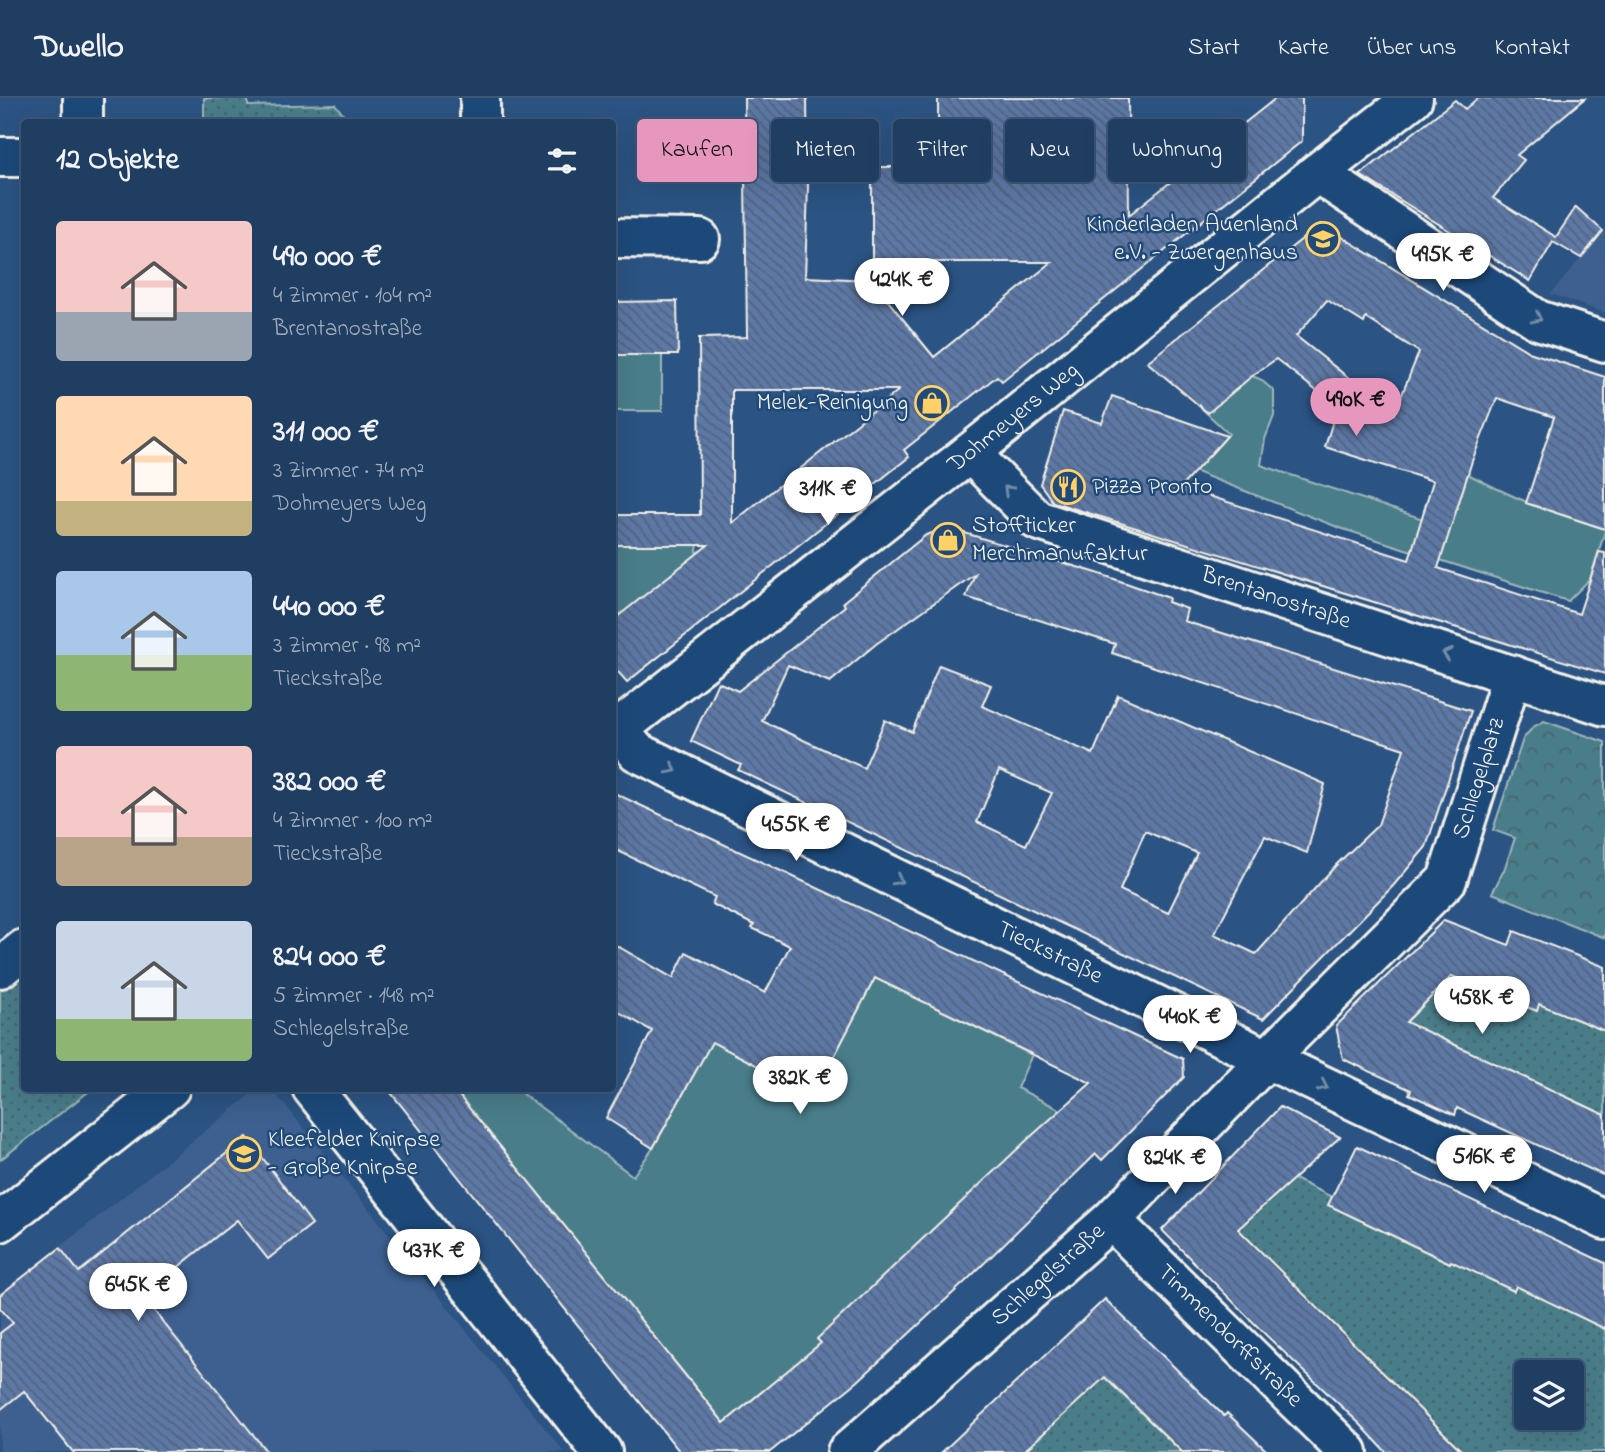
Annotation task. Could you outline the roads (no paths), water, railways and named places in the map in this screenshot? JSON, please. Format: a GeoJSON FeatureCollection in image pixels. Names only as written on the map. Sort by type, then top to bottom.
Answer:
{"type":"FeatureCollection","features":[{"type":"Feature","properties":{"kind":"street"},"geometry":{"type":"LineString","coordinates":[[83,98],[83,119]]}},
{"type":"Feature","properties":{"kind":"street"},"geometry":{"type":"LineString","coordinates":[[480,98],[480,119]]}},
{"type":"Feature","properties":{"kind":"street","name":"Dohmeyers Weg"},"geometry":{"type":"LineString","coordinates":[[616,731],[970,453],[1413,98]]}},
{"type":"Feature","properties":{"kind":"street"},"geometry":{"type":"LineString","coordinates":[[0,157],[21,157]]}},
{"type":"Feature","properties":{"kind":"street"},"geometry":{"type":"LineString","coordinates":[[1317,173],[1538,320],[1605,342]]}},
{"type":"Feature","properties":{"kind":"street"},"geometry":{"type":"LineString","coordinates":[[616,238],[701,239]]}},
{"type":"Feature","properties":{"kind":"street","name":"Brentanostraße"},"geometry":{"type":"LineString","coordinates":[[970,453],[1037,520],[1605,706]]}},
{"type":"Feature","properties":{"kind":"street","name":"Schlegelplatz"},"geometry":{"type":"LineString","coordinates":[[1447,880],[1512,675]]}},
{"type":"Feature","properties":{"kind":"street","name":"Tieckstraße"},"geometry":{"type":"LineString","coordinates":[[616,733],[637,752],[1267,1059],[1605,1220]]}},
{"type":"Feature","properties":{"kind":"street","name":"Schlegelstraße"},"geometry":{"type":"LineString","coordinates":[[848,1452],[1111,1220],[1267,1059],[1447,880]]}},
{"type":"Feature","properties":{"kind":"street"},"geometry":{"type":"LineString","coordinates":[[0,968],[21,950]]}},
{"type":"Feature","properties":{"kind":"street"},"geometry":{"type":"LineString","coordinates":[[0,1222],[165,1092]]}},
{"type":"Feature","properties":{"kind":"street"},"geometry":{"type":"LineString","coordinates":[[315,1092],[602,1452]]}},
{"type":"Feature","properties":{"kind":"street","name":"Timmendorffstraße"},"geometry":{"type":"LineString","coordinates":[[1111,1220],[1348,1452]]}},
{"type":"Feature","properties":{"kind":"place","name":"Kinderladen Auenland e.V. - Zwergenhaus"},"geometry":{"type":"Point","coordinates":[1323,239]}},
{"type":"Feature","properties":{"kind":"place","name":"Melek-Reinigung"},"geometry":{"type":"Point","coordinates":[932,403]}},
{"type":"Feature","properties":{"kind":"place","name":"Pizza Pronto"},"geometry":{"type":"Point","coordinates":[1068,487]}},
{"type":"Feature","properties":{"kind":"place","name":"Stoffticker Merchmanufaktur"},"geometry":{"type":"Point","coordinates":[948,540]}},
{"type":"Feature","properties":{"kind":"place","name":"Kleefelder Knirpse - Große Knirpse"},"geometry":{"type":"Point","coordinates":[244,1154]}}]}
